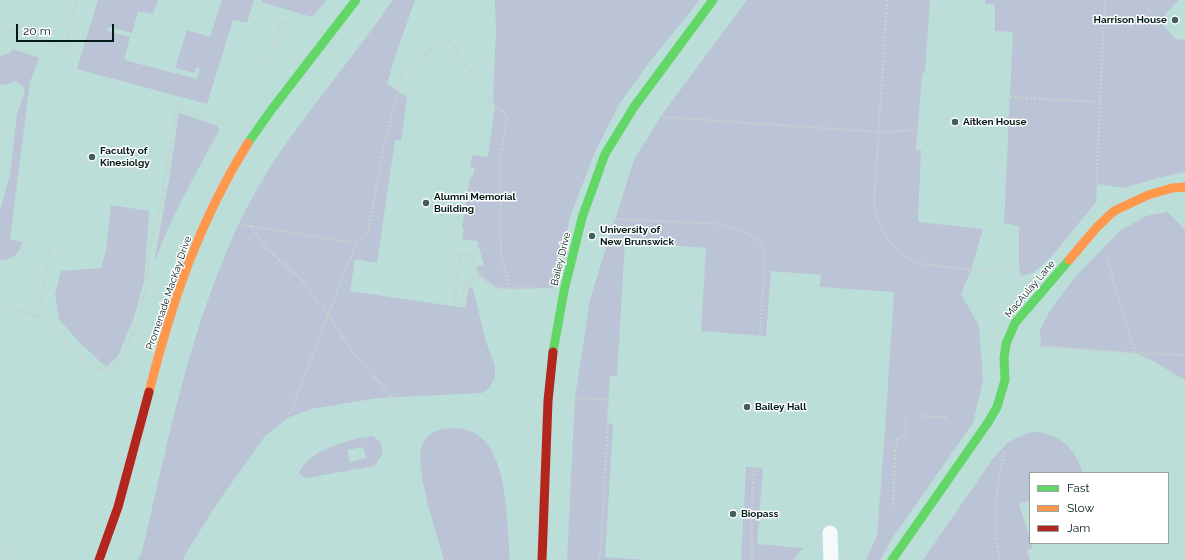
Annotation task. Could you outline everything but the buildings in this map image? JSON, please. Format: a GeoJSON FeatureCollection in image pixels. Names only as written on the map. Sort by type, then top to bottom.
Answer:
{"type":"FeatureCollection","features":[{"type":"Feature","properties":{"kind":"street","name":"Promenade MacKay Drive"},"geometry":{"type":"LineString","coordinates":[[99,560],[123,490],[155,367],[173,307],[206,220],[232,169],[256,132],[291,83],[324,43],[356,0]]}},
{"type":"Feature","properties":{"kind":"street","name":"Bailey Drive"},"geometry":{"type":"LineString","coordinates":[[542,560],[548,401],[554,343],[564,291],[582,218],[605,154],[634,107],[713,0]]}},
{"type":"Feature","properties":{"kind":"street","name":"MacAulay Lane"},"geometry":{"type":"LineString","coordinates":[[892,560],[989,421],[997,407],[1005,380],[1004,359],[1006,344],[1014,323],[1097,227],[1114,211],[1148,195],[1172,188],[1185,187]]}},
{"type":"Feature","properties":{"kind":"lane"},"geometry":{"type":"LineString","coordinates":[[830,533],[831,559]]}},
{"type":"Feature","properties":{"kind":"path"},"geometry":{"type":"LineString","coordinates":[[64,47],[78,0]]}},
{"type":"Feature","properties":{"kind":"path"},"geometry":{"type":"LineString","coordinates":[[887,0],[880,132],[874,203],[875,213],[884,234],[892,244],[901,253],[918,263],[971,270],[998,270]]}},
{"type":"Feature","properties":{"kind":"path"},"geometry":{"type":"LineString","coordinates":[[1096,196],[1104,0]]}},
{"type":"Feature","properties":{"kind":"path"},"geometry":{"type":"LineString","coordinates":[[265,72],[281,22],[293,26]]}},
{"type":"Feature","properties":{"kind":"path"},"geometry":{"type":"LineString","coordinates":[[5,29],[75,50]]}},
{"type":"Feature","properties":{"kind":"path"},"geometry":{"type":"LineString","coordinates":[[288,418],[329,316],[356,243],[368,234],[383,149],[403,71],[448,38],[495,106],[504,112],[507,118],[500,159],[501,254],[510,289]]}},
{"type":"Feature","properties":{"kind":"path"},"geometry":{"type":"LineString","coordinates":[[1010,97],[1100,102]]}},
{"type":"Feature","properties":{"kind":"path"},"geometry":{"type":"LineString","coordinates":[[0,306],[40,316],[54,326],[87,363],[102,370],[113,367],[122,357],[133,332],[146,289],[148,258],[161,204],[178,101]]}},
{"type":"Feature","properties":{"kind":"path"},"geometry":{"type":"LineString","coordinates":[[176,108],[231,125]]}},
{"type":"Feature","properties":{"kind":"path"},"geometry":{"type":"LineString","coordinates":[[661,116],[880,132],[918,130]]}},
{"type":"Feature","properties":{"kind":"path"},"geometry":{"type":"LineString","coordinates":[[613,219],[720,224],[748,233],[762,244],[765,256],[760,335]]}},
{"type":"Feature","properties":{"kind":"path"},"geometry":{"type":"LineString","coordinates":[[232,224],[356,243]]}},
{"type":"Feature","properties":{"kind":"path"},"geometry":{"type":"LineString","coordinates":[[250,226],[268,250],[301,279],[329,316],[349,347],[405,412]]}},
{"type":"Feature","properties":{"kind":"path"},"geometry":{"type":"LineString","coordinates":[[40,316],[50,246]]}},
{"type":"Feature","properties":{"kind":"path"},"geometry":{"type":"LineString","coordinates":[[1105,252],[1135,353]]}},
{"type":"Feature","properties":{"kind":"path"},"geometry":{"type":"LineString","coordinates":[[479,275],[465,283],[462,304],[454,303],[460,253],[471,256],[479,275],[496,288],[539,288]]}},
{"type":"Feature","properties":{"kind":"path"},"geometry":{"type":"LineString","coordinates":[[1006,344],[1185,355]]}},
{"type":"Feature","properties":{"kind":"path"},"geometry":{"type":"LineString","coordinates":[[575,398],[609,400],[600,560]]}},
{"type":"Feature","properties":{"kind":"path"},"geometry":{"type":"LineString","coordinates":[[893,512],[896,451],[898,437],[906,436],[906,415]]}},
{"type":"Feature","properties":{"kind":"path"},"geometry":{"type":"LineString","coordinates":[[920,416],[947,417]]}},
{"type":"Feature","properties":{"kind":"path"},"geometry":{"type":"LineString","coordinates":[[989,421],[1008,442],[1001,462],[998,481],[995,529],[999,560]]}},
{"type":"Feature","properties":{"kind":"path"},"geometry":{"type":"LineString","coordinates":[[752,560],[752,498],[755,468]]}},
{"type":"Feature","properties":{"kind":"path"},"geometry":{"type":"LineString","coordinates":[[0,543],[10,560]]}},
{"type":"Feature","properties":{"kind":"path"},"geometry":{"type":"LineString","coordinates":[[831,559],[854,556],[871,546]]}},
{"type":"Feature","properties":{"kind":"shaded area"},"geometry":{"type":"Polygon","coordinates":[[[98,0],[158,0],[153,14],[138,11],[132,33],[109,27],[108,31],[130,37],[124,60],[197,79],[200,69],[196,67],[194,73],[175,68],[187,30],[210,37],[222,0],[254,0],[247,23],[233,20],[207,104],[77,69],[98,0]]]}},
{"type":"Feature","properties":{"kind":"shaded area"},"geometry":{"type":"Polygon","coordinates":[[[262,0],[326,1],[312,17],[261,2],[262,0]]]}},
{"type":"Feature","properties":{"kind":"shaded area"},"geometry":{"type":"Polygon","coordinates":[[[393,0],[415,0],[387,84],[407,97],[401,141],[395,140],[377,263],[355,259],[350,291],[465,308],[469,287],[473,289],[486,342],[495,366],[495,377],[490,387],[482,393],[378,398],[311,409],[288,418],[265,436],[218,502],[183,560],[137,560],[142,552],[173,418],[191,351],[227,250],[248,206],[270,168],[314,105],[393,0]]]}},
{"type":"Feature","properties":{"kind":"shaded area"},"geometry":{"type":"Polygon","coordinates":[[[495,0],[700,0],[651,60],[620,103],[595,152],[571,214],[553,288],[496,288],[479,275],[476,267],[484,265],[477,241],[462,239],[464,229],[462,228],[470,177],[473,177],[475,168],[470,167],[472,155],[488,157],[495,106],[493,102],[496,31],[495,0]]]}},
{"type":"Feature","properties":{"kind":"shaded area"},"geometry":{"type":"Polygon","coordinates":[[[747,0],[930,0],[925,72],[922,74],[916,150],[921,150],[918,222],[983,229],[971,270],[961,294],[979,326],[983,380],[973,423],[891,540],[880,560],[866,560],[877,536],[894,292],[820,287],[821,275],[771,271],[766,336],[701,331],[706,248],[625,242],[617,376],[610,376],[607,423],[613,424],[605,557],[646,560],[567,560],[575,398],[590,299],[634,160],[661,116],[747,0]]]}},
{"type":"Feature","properties":{"kind":"shaded area"},"geometry":{"type":"Polygon","coordinates":[[[985,0],[1179,0],[1165,14],[1164,26],[1176,39],[1185,40],[1185,172],[1124,188],[1097,184],[1096,202],[1051,257],[1033,273],[1021,276],[1019,267],[1019,226],[1004,223],[1013,32],[995,31],[995,5],[985,4],[985,0]]]}},
{"type":"Feature","properties":{"kind":"shaded area"},"geometry":{"type":"Polygon","coordinates":[[[13,49],[39,58],[30,82],[10,239],[23,242],[20,250],[15,256],[9,259],[0,260],[0,210],[10,174],[17,114],[25,91],[22,85],[15,81],[0,85],[0,56],[8,54],[13,49]]]}},
{"type":"Feature","properties":{"kind":"shaded area"},"geometry":{"type":"Polygon","coordinates":[[[179,113],[215,125],[218,127],[219,131],[184,196],[154,262],[169,180],[179,113]]]}},
{"type":"Feature","properties":{"kind":"shaded area"},"geometry":{"type":"Polygon","coordinates":[[[111,205],[149,211],[144,282],[133,320],[118,356],[106,367],[81,344],[59,320],[55,294],[61,271],[101,268],[106,251],[111,205]]]}},
{"type":"Feature","properties":{"kind":"shaded area"},"geometry":{"type":"Polygon","coordinates":[[[1168,212],[1185,230],[1185,380],[1148,358],[1135,353],[1041,346],[1040,330],[1051,309],[1076,276],[1121,230],[1146,216],[1168,212]]]}},
{"type":"Feature","properties":{"kind":"shaded area"},"geometry":{"type":"Polygon","coordinates":[[[451,428],[473,432],[485,441],[494,454],[504,489],[510,560],[444,560],[423,483],[420,453],[423,443],[428,436],[439,430],[451,428]]]}},
{"type":"Feature","properties":{"kind":"shaded area"},"geometry":{"type":"Polygon","coordinates":[[[1039,432],[1062,441],[1077,458],[1083,472],[1029,472],[1029,501],[1019,504],[1029,536],[1029,544],[1031,544],[1033,548],[1027,550],[1030,560],[923,560],[992,460],[1008,442],[1028,433],[1039,432]]]}},
{"type":"Feature","properties":{"kind":"shaded area"},"geometry":{"type":"Polygon","coordinates":[[[372,436],[380,442],[382,446],[382,454],[374,466],[307,478],[303,477],[299,473],[311,458],[320,452],[342,443],[372,436]],[[363,447],[347,450],[350,462],[366,458],[363,447]]]}},
{"type":"Feature","properties":{"kind":"shaded area"},"geometry":{"type":"Polygon","coordinates":[[[746,467],[763,468],[757,544],[803,548],[793,560],[741,560],[746,467]]]}},
{"type":"Feature","properties":{"kind":"traffic: fast"},"geometry":{"type":"LineString","coordinates":[[248,143],[272,109],[356,0]]}},
{"type":"Feature","properties":{"kind":"traffic: fast"},"geometry":{"type":"LineString","coordinates":[[553,352],[564,291],[582,218],[605,154],[634,107],[713,0]]}},
{"type":"Feature","properties":{"kind":"traffic: fast"},"geometry":{"type":"LineString","coordinates":[[892,560],[989,421],[997,407],[1005,380],[1004,359],[1006,344],[1015,323],[1069,260]]}},
{"type":"Feature","properties":{"kind":"traffic: slow"},"geometry":{"type":"LineString","coordinates":[[149,392],[167,326],[188,264],[215,203],[230,173],[248,143]]}},
{"type":"Feature","properties":{"kind":"traffic: slow"},"geometry":{"type":"LineString","coordinates":[[1069,260],[1097,227],[1114,211],[1148,195],[1172,188],[1185,187]]}},
{"type":"Feature","properties":{"kind":"traffic: jam"},"geometry":{"type":"LineString","coordinates":[[542,560],[548,401],[553,352]]}},
{"type":"Feature","properties":{"kind":"traffic: jam"},"geometry":{"type":"LineString","coordinates":[[99,560],[118,507],[149,392]]}},
{"type":"Feature","properties":{"kind":"place","name":"Harrison House"},"geometry":{"type":"Point","coordinates":[1175,20]}},
{"type":"Feature","properties":{"kind":"place","name":"Aitken House"},"geometry":{"type":"Point","coordinates":[955,122]}},
{"type":"Feature","properties":{"kind":"place","name":"Faculty of Kinesiolgy"},"geometry":{"type":"Point","coordinates":[92,157]}},
{"type":"Feature","properties":{"kind":"place","name":"Alumni Memorial Building"},"geometry":{"type":"Point","coordinates":[426,203]}},
{"type":"Feature","properties":{"kind":"place","name":"University of New Brunswick"},"geometry":{"type":"Point","coordinates":[592,236]}},
{"type":"Feature","properties":{"kind":"place","name":"Bailey Hall"},"geometry":{"type":"Point","coordinates":[747,407]}},
{"type":"Feature","properties":{"kind":"place","name":"Biopass"},"geometry":{"type":"Point","coordinates":[733,514]}}]}
